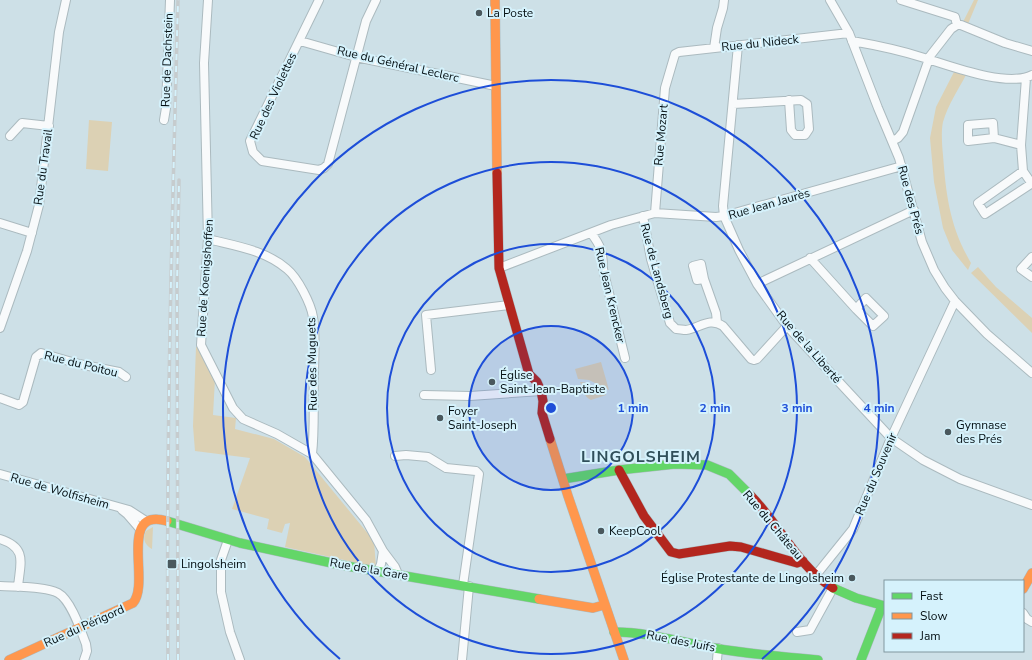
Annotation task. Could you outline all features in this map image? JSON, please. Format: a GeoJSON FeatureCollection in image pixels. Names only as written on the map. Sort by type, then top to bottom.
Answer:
{"type":"FeatureCollection","features":[{"type":"Feature","properties":{"kind":"street","name":"Rue du Travail"},"geometry":{"type":"LineString","coordinates":[[0,328],[32,233],[39,205],[60,32],[66,0]]}},
{"type":"Feature","properties":{"kind":"street","name":"Rue de Dachstein"},"geometry":{"type":"LineString","coordinates":[[164,120],[166,108],[170,0]]}},
{"type":"Feature","properties":{"kind":"street","name":"Rue de Koenigshoffen"},"geometry":{"type":"LineString","coordinates":[[208,0],[204,63],[208,239],[200,339],[203,350],[233,408],[243,419],[277,434],[299,448],[312,454],[366,520],[398,574]]}},
{"type":"Feature","properties":{"kind":"street","name":"Rue des Violettes"},"geometry":{"type":"LineString","coordinates":[[319,0],[250,141],[252,152],[262,161],[319,170],[328,164],[366,21],[376,0]]}},
{"type":"Feature","properties":{"kind":"street"},"geometry":{"type":"LineString","coordinates":[[496,0],[499,268],[529,374],[537,382],[541,391],[543,401],[542,413],[604,605],[624,660]]}},
{"type":"Feature","properties":{"kind":"street"},"geometry":{"type":"LineString","coordinates":[[714,48],[724,0]]}},
{"type":"Feature","properties":{"kind":"street","name":"Rue des Prés"},"geometry":{"type":"LineString","coordinates":[[830,0],[850,37],[902,166],[928,256],[945,288],[986,334],[1032,373]]}},
{"type":"Feature","properties":{"kind":"street"},"geometry":{"type":"LineString","coordinates":[[901,0],[955,17],[957,25]]}},
{"type":"Feature","properties":{"kind":"street"},"geometry":{"type":"LineString","coordinates":[[892,141],[898,138],[903,132],[930,56],[951,29],[957,25],[961,25],[1032,52]]}},
{"type":"Feature","properties":{"kind":"street","name":"Rue du Nideck"},"geometry":{"type":"LineString","coordinates":[[673,58],[675,54],[679,52],[738,45],[850,37],[988,77],[1029,76]]}},
{"type":"Feature","properties":{"kind":"street","name":"Rue du Général Leclerc"},"geometry":{"type":"LineString","coordinates":[[300,41],[356,57],[496,86]]}},
{"type":"Feature","properties":{"kind":"street","name":"Rue de la Liberté"},"geometry":{"type":"LineString","coordinates":[[738,45],[723,206],[724,216],[739,250],[758,284],[787,326],[891,438],[923,460],[960,479],[1032,505]]}},
{"type":"Feature","properties":{"kind":"street","name":"Rue Mozart"},"geometry":{"type":"LineString","coordinates":[[654,213],[665,88],[673,58]]}},
{"type":"Feature","properties":{"kind":"street"},"geometry":{"type":"LineString","coordinates":[[1023,171],[978,203],[985,214],[1031,184],[1023,171],[1021,145],[1029,76]]}},
{"type":"Feature","properties":{"kind":"street"},"geometry":{"type":"LineString","coordinates":[[733,104],[789,100]]}},
{"type":"Feature","properties":{"kind":"street"},"geometry":{"type":"LineString","coordinates":[[10,136],[22,123],[49,126]]}},
{"type":"Feature","properties":{"kind":"street"},"geometry":{"type":"LineString","coordinates":[[994,138],[1021,145]]}},
{"type":"Feature","properties":{"kind":"street","name":"Rue Jean Jaurès"},"geometry":{"type":"LineString","coordinates":[[499,268],[591,233],[654,213],[716,217],[724,216],[902,166]]}},
{"type":"Feature","properties":{"kind":"street"},"geometry":{"type":"LineString","coordinates":[[758,284],[810,258],[914,210]]}},
{"type":"Feature","properties":{"kind":"street","name":"Rue de Landsberg"},"geometry":{"type":"LineString","coordinates":[[643,216],[651,259],[670,323],[676,329],[686,330],[710,322],[717,322]]}},
{"type":"Feature","properties":{"kind":"street"},"geometry":{"type":"LineString","coordinates":[[0,223],[32,233]]}},
{"type":"Feature","properties":{"kind":"street","name":"Rue Jean Krencker"},"geometry":{"type":"LineString","coordinates":[[591,233],[598,242],[603,254],[603,269],[625,358]]}},
{"type":"Feature","properties":{"kind":"street","name":"Rue des Muguets"},"geometry":{"type":"LineString","coordinates":[[208,239],[246,248],[267,255],[288,270],[300,287],[310,306],[313,317],[314,338],[312,454]]}},
{"type":"Feature","properties":{"kind":"street"},"geometry":{"type":"LineString","coordinates":[[1032,257],[1021,269],[1032,277]]}},
{"type":"Feature","properties":{"kind":"street"},"geometry":{"type":"LineString","coordinates":[[810,258],[856,309]]}},
{"type":"Feature","properties":{"kind":"street"},"geometry":{"type":"LineString","coordinates":[[704,279],[716,313],[717,322],[723,326],[751,359],[757,359],[787,326]]}},
{"type":"Feature","properties":{"kind":"street","name":"Rue du Souvenir"},"geometry":{"type":"LineString","coordinates":[[816,575],[853,529],[891,438],[955,300]]}},
{"type":"Feature","properties":{"kind":"street"},"geometry":{"type":"LineString","coordinates":[[431,370],[426,315],[509,305]]}},
{"type":"Feature","properties":{"kind":"street","name":"Rue du Poitou"},"geometry":{"type":"LineString","coordinates":[[0,398],[19,405],[23,402],[36,357],[41,353],[79,364],[119,372],[126,377]]}},
{"type":"Feature","properties":{"kind":"street"},"geometry":{"type":"LineString","coordinates":[[424,395],[470,396],[541,391]]}},
{"type":"Feature","properties":{"kind":"street"},"geometry":{"type":"LineString","coordinates":[[395,456],[406,455],[428,457],[446,468],[476,471],[479,474],[466,586],[462,660]]}},
{"type":"Feature","properties":{"kind":"street","name":"Rue du Château"},"geometry":{"type":"LineString","coordinates":[[563,479],[618,470],[674,464],[707,465],[729,474],[757,502],[803,561],[816,575],[833,588],[884,609]]}},
{"type":"Feature","properties":{"kind":"street"},"geometry":{"type":"LineString","coordinates":[[618,470],[644,516],[671,552],[679,554],[730,546],[741,547],[797,563],[803,561]]}},
{"type":"Feature","properties":{"kind":"street","name":"Rue de Wolfisheim"},"geometry":{"type":"LineString","coordinates":[[0,474],[129,510],[146,521]]}},
{"type":"Feature","properties":{"kind":"street","name":"Rue de Wolfisheim"},"geometry":{"type":"LineString","coordinates":[[120,508],[128,514],[140,529]]}},
{"type":"Feature","properties":{"kind":"street","name":"Rue de la Gare"},"geometry":{"type":"LineString","coordinates":[[146,521],[153,519],[162,520],[228,540],[341,565],[593,608],[604,605]]}},
{"type":"Feature","properties":{"kind":"street"},"geometry":{"type":"LineString","coordinates":[[140,529],[146,521]]}},
{"type":"Feature","properties":{"kind":"street","name":"Rue du Périgord"},"geometry":{"type":"LineString","coordinates":[[9,660],[126,607],[136,600],[138,591],[140,529]]}},
{"type":"Feature","properties":{"kind":"street"},"geometry":{"type":"LineString","coordinates":[[0,539],[8,542],[16,548],[21,555],[18,587]]}},
{"type":"Feature","properties":{"kind":"street"},"geometry":{"type":"LineString","coordinates":[[228,540],[221,560],[222,592],[230,632],[240,660]]}},
{"type":"Feature","properties":{"kind":"street"},"geometry":{"type":"LineString","coordinates":[[378,571],[381,564],[383,551]]}},
{"type":"Feature","properties":{"kind":"street"},"geometry":{"type":"LineString","coordinates":[[1024,587],[1032,573]]}},
{"type":"Feature","properties":{"kind":"street"},"geometry":{"type":"LineString","coordinates":[[0,586],[46,589],[59,594],[67,602],[86,644],[87,650],[84,660]]}},
{"type":"Feature","properties":{"kind":"street"},"geometry":{"type":"LineString","coordinates":[[797,632],[810,630],[833,588]]}},
{"type":"Feature","properties":{"kind":"street"},"geometry":{"type":"LineString","coordinates":[[860,660],[884,609]]}},
{"type":"Feature","properties":{"kind":"street"},"geometry":{"type":"LineString","coordinates":[[867,660],[884,609]]}},
{"type":"Feature","properties":{"kind":"street"},"geometry":{"type":"LineString","coordinates":[[1024,614],[1027,619],[1032,622]]}},
{"type":"Feature","properties":{"kind":"street","name":"Rue des Juifs"},"geometry":{"type":"LineString","coordinates":[[614,632],[626,631],[718,648],[818,660]]}},
{"type":"Feature","properties":{"kind":"street"},"geometry":{"type":"LineString","coordinates":[[717,660],[718,648]]}},
{"type":"Feature","properties":{"kind":"shaded area"},"geometry":{"type":"Polygon","coordinates":[[[974,0],[978,0],[968,24],[963,22],[974,0]]]}},
{"type":"Feature","properties":{"kind":"shaded area"},"geometry":{"type":"Polygon","coordinates":[[[954,72],[966,75],[950,104],[943,122],[942,147],[950,211],[958,237],[971,263],[968,270],[952,250],[943,228],[934,182],[930,138],[936,107],[954,72]]]}},
{"type":"Feature","properties":{"kind":"shaded area"},"geometry":{"type":"Polygon","coordinates":[[[89,120],[112,122],[108,171],[86,169],[89,120]]]}},
{"type":"Feature","properties":{"kind":"shaded area"},"geometry":{"type":"Polygon","coordinates":[[[978,267],[996,287],[1032,318],[1032,333],[971,273],[978,267]]]}},
{"type":"Feature","properties":{"kind":"shaded area"},"geometry":{"type":"Polygon","coordinates":[[[196,347],[198,347],[215,379],[213,415],[236,418],[235,429],[274,439],[305,457],[374,541],[376,567],[285,547],[290,523],[285,524],[282,533],[267,529],[269,519],[232,509],[250,458],[195,451],[193,426],[196,347]]]}},
{"type":"Feature","properties":{"kind":"shaded area"},"geometry":{"type":"Polygon","coordinates":[[[601,362],[609,390],[589,380],[578,379],[575,369],[601,362]]]}},
{"type":"Feature","properties":{"kind":"shaded area"},"geometry":{"type":"Polygon","coordinates":[[[580,382],[593,386],[606,393],[606,395],[591,400],[585,395],[580,382]]]}},
{"type":"Feature","properties":{"kind":"shaded area"},"geometry":{"type":"Polygon","coordinates":[[[153,527],[152,549],[146,544],[144,537],[146,531],[153,527]]]}},
{"type":"Feature","properties":{"kind":"railway"},"geometry":{"type":"LineString","coordinates":[[168,660],[169,412],[178,0]]}},
{"type":"Feature","properties":{"kind":"railway"},"geometry":{"type":"LineString","coordinates":[[178,660],[177,287],[179,180]]}},
{"type":"Feature","properties":{"kind":"traffic: fast"},"geometry":{"type":"LineString","coordinates":[[563,479],[619,470],[675,464],[707,465],[729,474],[751,496]]}},
{"type":"Feature","properties":{"kind":"traffic: fast"},"geometry":{"type":"LineString","coordinates":[[167,521],[240,543],[341,565],[539,599]]}},
{"type":"Feature","properties":{"kind":"traffic: fast"},"geometry":{"type":"LineString","coordinates":[[833,588],[856,598],[884,606]]}},
{"type":"Feature","properties":{"kind":"traffic: fast"},"geometry":{"type":"LineString","coordinates":[[861,660],[882,606]]}},
{"type":"Feature","properties":{"kind":"traffic: fast"},"geometry":{"type":"LineString","coordinates":[[614,632],[652,635],[740,652],[818,660]]}},
{"type":"Feature","properties":{"kind":"traffic: slow"},"geometry":{"type":"LineString","coordinates":[[495,0],[497,173]]}},
{"type":"Feature","properties":{"kind":"traffic: slow"},"geometry":{"type":"LineString","coordinates":[[550,439],[624,660]]}},
{"type":"Feature","properties":{"kind":"traffic: slow"},"geometry":{"type":"LineString","coordinates":[[9,660],[133,603],[138,593],[138,549],[139,536],[143,525],[152,520],[167,521]]}},
{"type":"Feature","properties":{"kind":"traffic: slow"},"geometry":{"type":"LineString","coordinates":[[1024,587],[1032,573]]}},
{"type":"Feature","properties":{"kind":"traffic: slow"},"geometry":{"type":"LineString","coordinates":[[539,599],[593,608],[604,605]]}},
{"type":"Feature","properties":{"kind":"traffic: jam"},"geometry":{"type":"LineString","coordinates":[[497,173],[499,268],[529,374],[537,382],[541,391],[543,401],[542,413],[550,439]]}},
{"type":"Feature","properties":{"kind":"traffic: jam"},"geometry":{"type":"LineString","coordinates":[[619,470],[644,516],[671,552],[679,554],[730,546],[741,547],[797,563],[803,561]]}},
{"type":"Feature","properties":{"kind":"traffic: jam"},"geometry":{"type":"LineString","coordinates":[[751,496],[799,557],[810,569],[833,588]]}},
{"type":"Feature","properties":{"kind":"place","name":"La Poste"},"geometry":{"type":"Point","coordinates":[479,13]}},
{"type":"Feature","properties":{"kind":"place","name":"Église Saint-Jean-Baptiste"},"geometry":{"type":"Point","coordinates":[492,382]}},
{"type":"Feature","properties":{"kind":"place","name":"Foyer Saint-Joseph"},"geometry":{"type":"Point","coordinates":[440,418]}},
{"type":"Feature","properties":{"kind":"place","name":"Gymnase des Prés"},"geometry":{"type":"Point","coordinates":[948,432]}},
{"type":"Feature","properties":{"kind":"place","name":"KeepCool"},"geometry":{"type":"Point","coordinates":[601,531]}},
{"type":"Feature","properties":{"kind":"place","name":"Lingolsheim"},"geometry":{"type":"Point","coordinates":[172,564]}},
{"type":"Feature","properties":{"kind":"place","name":"Église Protestante de Lingolsheim"},"geometry":{"type":"Point","coordinates":[852,578]}},
{"type":"Feature","properties":{"kind":"district","name":"LINGOLSHEIM"},"geometry":{"type":"Point","coordinates":[641,456]}}]}
